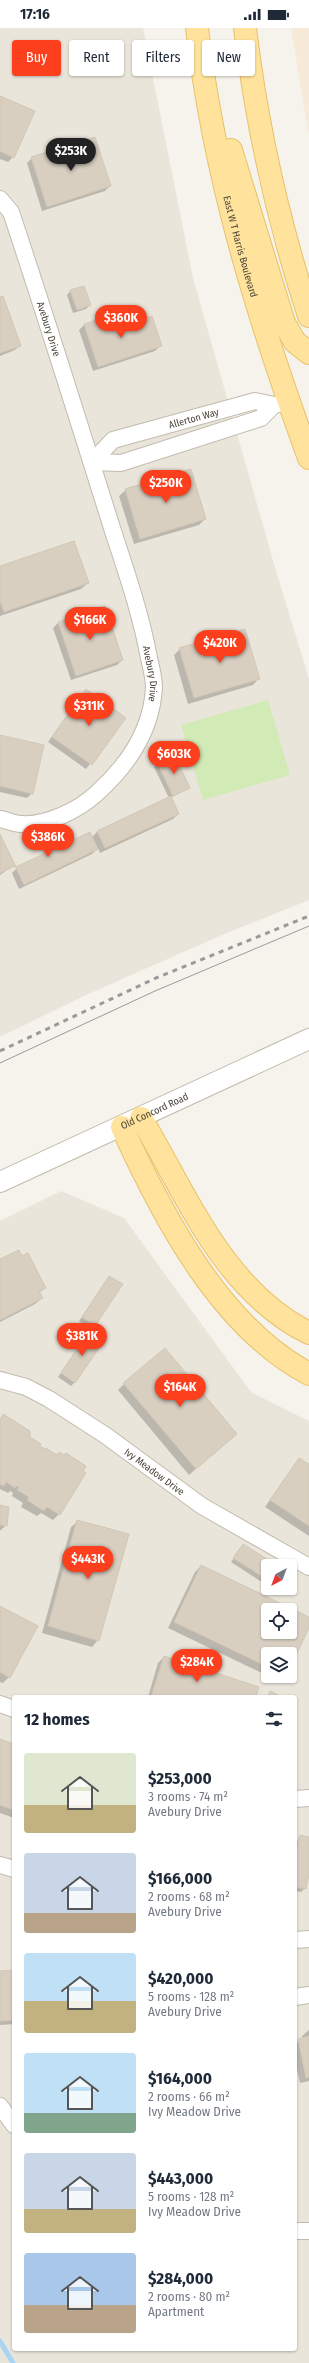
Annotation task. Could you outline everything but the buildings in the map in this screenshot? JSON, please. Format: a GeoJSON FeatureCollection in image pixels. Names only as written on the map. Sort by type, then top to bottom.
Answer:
{"type":"FeatureCollection","features":[{"type":"Feature","properties":{"kind":"main road","name":"East W T Harris Boulevard"},"geometry":{"type":"LineString","coordinates":[[197,28],[202,72]]}},
{"type":"Feature","properties":{"kind":"main road"},"geometry":{"type":"LineString","coordinates":[[245,28],[264,153],[289,253],[309,316]]}},
{"type":"Feature","properties":{"kind":"main road","name":"East W T Harris Boulevard"},"geometry":{"type":"LineString","coordinates":[[203,76],[224,187],[282,404],[309,458]]}},
{"type":"Feature","properties":{"kind":"main road"},"geometry":{"type":"LineString","coordinates":[[204,76],[226,130],[240,184],[284,323],[295,342],[309,353]]}},
{"type":"Feature","properties":{"kind":"main road"},"geometry":{"type":"LineString","coordinates":[[282,404],[309,410]]}},
{"type":"Feature","properties":{"kind":"main road"},"geometry":{"type":"LineString","coordinates":[[132,1122],[232,1270],[270,1309],[293,1325],[309,1333]]}},
{"type":"Feature","properties":{"kind":"main road"},"geometry":{"type":"LineString","coordinates":[[132,1122],[153,1192],[213,1288],[259,1338],[280,1355],[309,1374]]}},
{"type":"Feature","properties":{"kind":"street","name":"Avebury Drive"},"geometry":{"type":"LineString","coordinates":[[0,199],[11,212],[92,462],[143,626],[154,686],[150,711],[142,739],[129,760],[110,782],[91,799],[75,809],[37,823],[20,824],[0,819]]}},
{"type":"Feature","properties":{"kind":"street","name":"Allerton Way"},"geometry":{"type":"LineString","coordinates":[[92,462],[113,440],[255,401],[282,404]]}},
{"type":"Feature","properties":{"kind":"street","name":"Allerton Way"},"geometry":{"type":"LineString","coordinates":[[92,462],[121,463],[261,418],[282,404]]}},
{"type":"Feature","properties":{"kind":"street","name":"Old Concord Road"},"geometry":{"type":"LineString","coordinates":[[0,1182],[309,1039]]}},
{"type":"Feature","properties":{"kind":"street","name":"Ivy Meadow Drive"},"geometry":{"type":"LineString","coordinates":[[0,1380],[26,1387],[49,1399],[105,1435],[202,1506],[309,1567]]}},
{"type":"Feature","properties":{"kind":"street"},"geometry":{"type":"LineString","coordinates":[[0,1704],[12,1707]]}},
{"type":"Feature","properties":{"kind":"street"},"geometry":{"type":"LineString","coordinates":[[297,1799],[309,1798]]}},
{"type":"Feature","properties":{"kind":"street"},"geometry":{"type":"LineString","coordinates":[[0,1865],[12,1868]]}},
{"type":"Feature","properties":{"kind":"street"},"geometry":{"type":"LineString","coordinates":[[297,1940],[309,1938]]}},
{"type":"Feature","properties":{"kind":"street"},"geometry":{"type":"LineString","coordinates":[[297,1998],[309,1995]]}},
{"type":"Feature","properties":{"kind":"street"},"geometry":{"type":"LineString","coordinates":[[297,2231],[309,2231]]}},
{"type":"Feature","properties":{"kind":"shaded area"},"geometry":{"type":"Polygon","coordinates":[[[0,28],[143,28],[145,40],[132,40],[132,76],[153,76],[193,278],[274,564],[309,679],[309,900],[222,935],[86,995],[0,1037],[0,28]]]}},
{"type":"Feature","properties":{"kind":"shaded area"},"geometry":{"type":"Polygon","coordinates":[[[291,28],[309,28],[309,134],[308,131],[291,28]]]}},
{"type":"Feature","properties":{"kind":"shaded area"},"geometry":{"type":"Polygon","coordinates":[[[61,1191],[124,1218],[251,1392],[309,1421],[309,2363],[0,2363],[0,1221],[61,1191]]]}},
{"type":"Feature","properties":{"kind":"green space"},"geometry":{"type":"Polygon","coordinates":[[[268,700],[290,775],[203,800],[181,725],[268,700]]]}},
{"type":"Feature","properties":{"kind":"waterway"},"geometry":{"type":"LineString","coordinates":[[0,2341],[13,2363]]}},
{"type":"Feature","properties":{"kind":"tram line"},"geometry":{"type":"LineString","coordinates":[[0,1063],[155,991],[309,926]]}},
{"type":"Feature","properties":{"kind":"railway"},"geometry":{"type":"LineString","coordinates":[[0,1051],[156,978],[309,916]]}}]}
